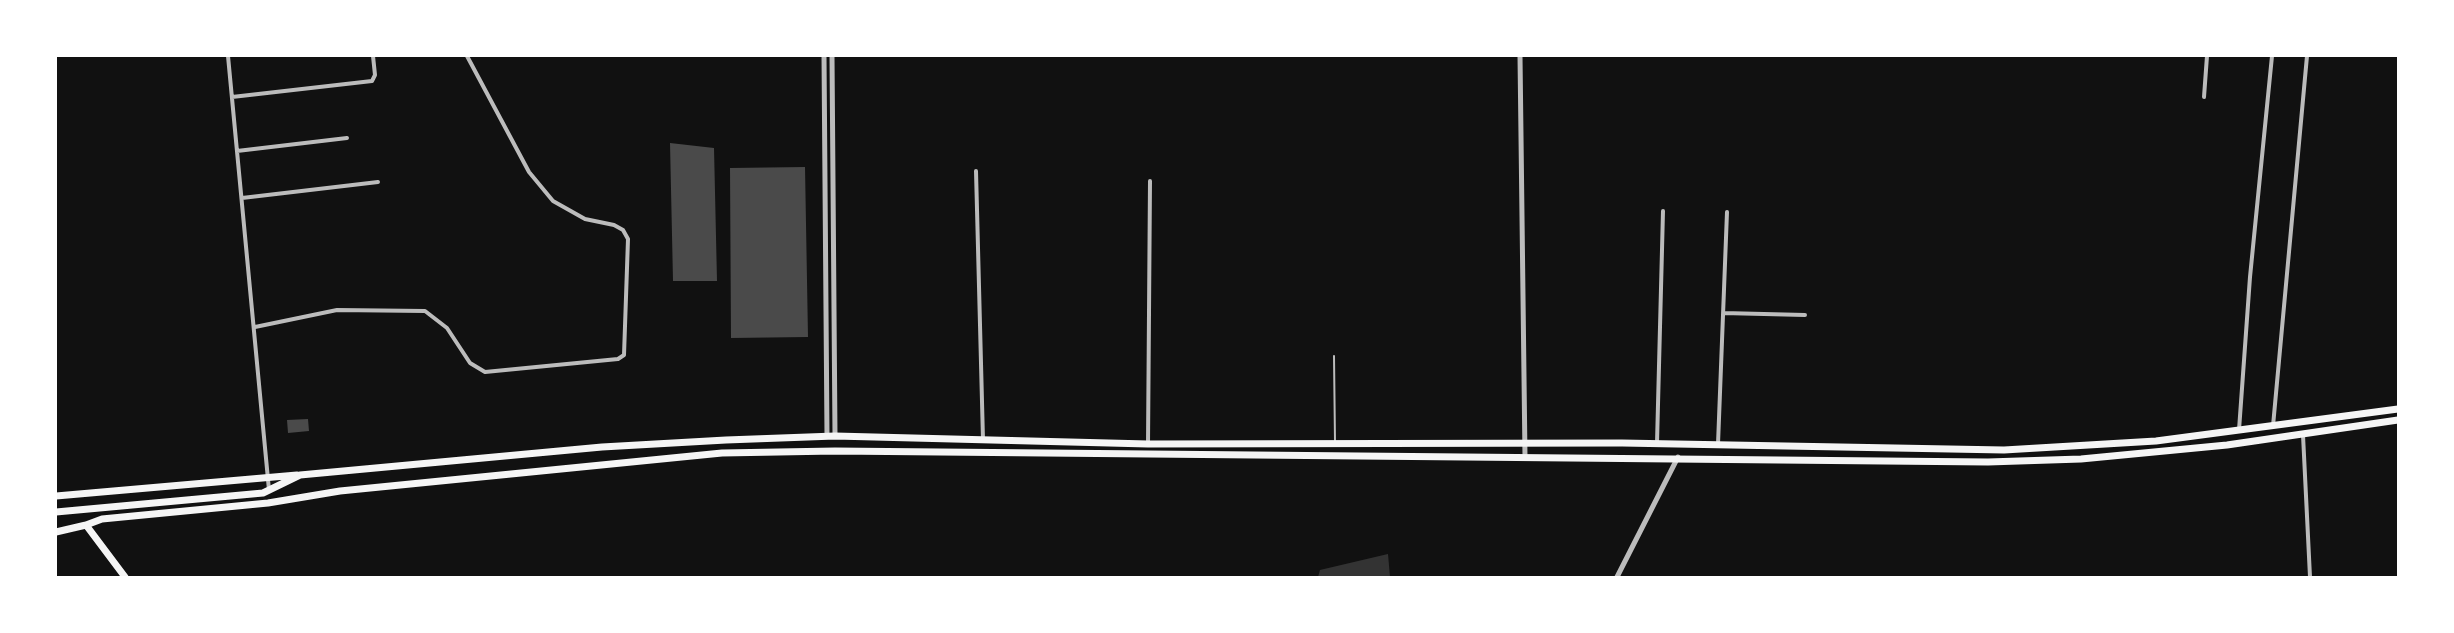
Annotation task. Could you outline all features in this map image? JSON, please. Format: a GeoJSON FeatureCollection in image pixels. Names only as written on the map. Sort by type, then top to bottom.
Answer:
{"type":"FeatureCollection","features":[{"type":"Feature","properties":{"kind":"highway"},"geometry":{"type":"LineString","coordinates":[[56,496],[602,447],[827,436],[1148,444],[1680,443],[2004,450],[2146,442],[2398,409]]}},
{"type":"Feature","properties":{"kind":"highway"},"geometry":{"type":"LineString","coordinates":[[56,532],[86,526],[102,519],[268,503],[340,491],[722,453],[835,451],[1976,462],[2081,459],[2303,435],[2398,420]]}},
{"type":"Feature","properties":{"kind":"highway"},"geometry":{"type":"LineString","coordinates":[[2146,442],[2147,452]]}},
{"type":"Feature","properties":{"kind":"highway"},"geometry":{"type":"LineString","coordinates":[[1678,458],[1680,443]]}},
{"type":"Feature","properties":{"kind":"highway"},"geometry":{"type":"LineString","coordinates":[[56,512],[263,493],[300,475]]}},
{"type":"Feature","properties":{"kind":"highway"},"geometry":{"type":"LineString","coordinates":[[86,526],[125,577]]}},
{"type":"Feature","properties":{"kind":"street"},"geometry":{"type":"LineString","coordinates":[[228,56],[255,327],[269,490]]}},
{"type":"Feature","properties":{"kind":"street"},"geometry":{"type":"LineString","coordinates":[[232,97],[372,81],[375,75],[373,56]]}},
{"type":"Feature","properties":{"kind":"street"},"geometry":{"type":"LineString","coordinates":[[255,327],[337,310],[426,310],[447,328],[470,363],[485,372],[618,359],[624,356],[628,239],[623,230],[614,224],[586,219],[554,201],[529,172],[467,56]]}},
{"type":"Feature","properties":{"kind":"street"},"geometry":{"type":"LineString","coordinates":[[824,56],[827,436]]}},
{"type":"Feature","properties":{"kind":"street"},"geometry":{"type":"LineString","coordinates":[[832,56],[835,436]]}},
{"type":"Feature","properties":{"kind":"street"},"geometry":{"type":"LineString","coordinates":[[1520,56],[1525,457]]}},
{"type":"Feature","properties":{"kind":"street"},"geometry":{"type":"LineString","coordinates":[[2204,97],[2207,56]]}},
{"type":"Feature","properties":{"kind":"street"},"geometry":{"type":"LineString","coordinates":[[2239,430],[2250,277],[2272,56]]}},
{"type":"Feature","properties":{"kind":"street"},"geometry":{"type":"LineString","coordinates":[[2273,426],[2307,56]]}},
{"type":"Feature","properties":{"kind":"street"},"geometry":{"type":"LineString","coordinates":[[824,130],[832,130]]}},
{"type":"Feature","properties":{"kind":"street"},"geometry":{"type":"LineString","coordinates":[[237,151],[347,138]]}},
{"type":"Feature","properties":{"kind":"street"},"geometry":{"type":"LineString","coordinates":[[976,171],[983,440]]}},
{"type":"Feature","properties":{"kind":"street"},"geometry":{"type":"LineString","coordinates":[[1148,444],[1150,181]]}},
{"type":"Feature","properties":{"kind":"street"},"geometry":{"type":"LineString","coordinates":[[242,198],[378,182]]}},
{"type":"Feature","properties":{"kind":"street"},"geometry":{"type":"LineString","coordinates":[[1657,443],[1663,211]]}},
{"type":"Feature","properties":{"kind":"street"},"geometry":{"type":"LineString","coordinates":[[1718,444],[1727,212]]}},
{"type":"Feature","properties":{"kind":"street"},"geometry":{"type":"LineString","coordinates":[[1723,313],[1805,315]]}},
{"type":"Feature","properties":{"kind":"street"},"geometry":{"type":"LineString","coordinates":[[2303,435],[2310,577]]}},
{"type":"Feature","properties":{"kind":"street"},"geometry":{"type":"LineString","coordinates":[[1617,577],[1678,458]]}},
{"type":"Feature","properties":{"kind":"lane"},"geometry":{"type":"LineString","coordinates":[[1334,356],[1335,444]]}},
{"type":"Feature","properties":{"kind":"shaded area"},"geometry":{"type":"Polygon","coordinates":[[[1388,554],[1390,577],[1318,577],[1320,570],[1388,554]]]}},
{"type":"Feature","properties":{"kind":"building"},"geometry":{"type":"Polygon","coordinates":[[[670,143],[714,148],[717,281],[673,281],[670,143]]]}},
{"type":"Feature","properties":{"kind":"building"},"geometry":{"type":"Polygon","coordinates":[[[805,167],[808,337],[731,338],[730,168],[805,167]]]}},
{"type":"Feature","properties":{"kind":"building"},"geometry":{"type":"Polygon","coordinates":[[[308,419],[309,431],[288,433],[287,420],[308,419]]]}}]}
